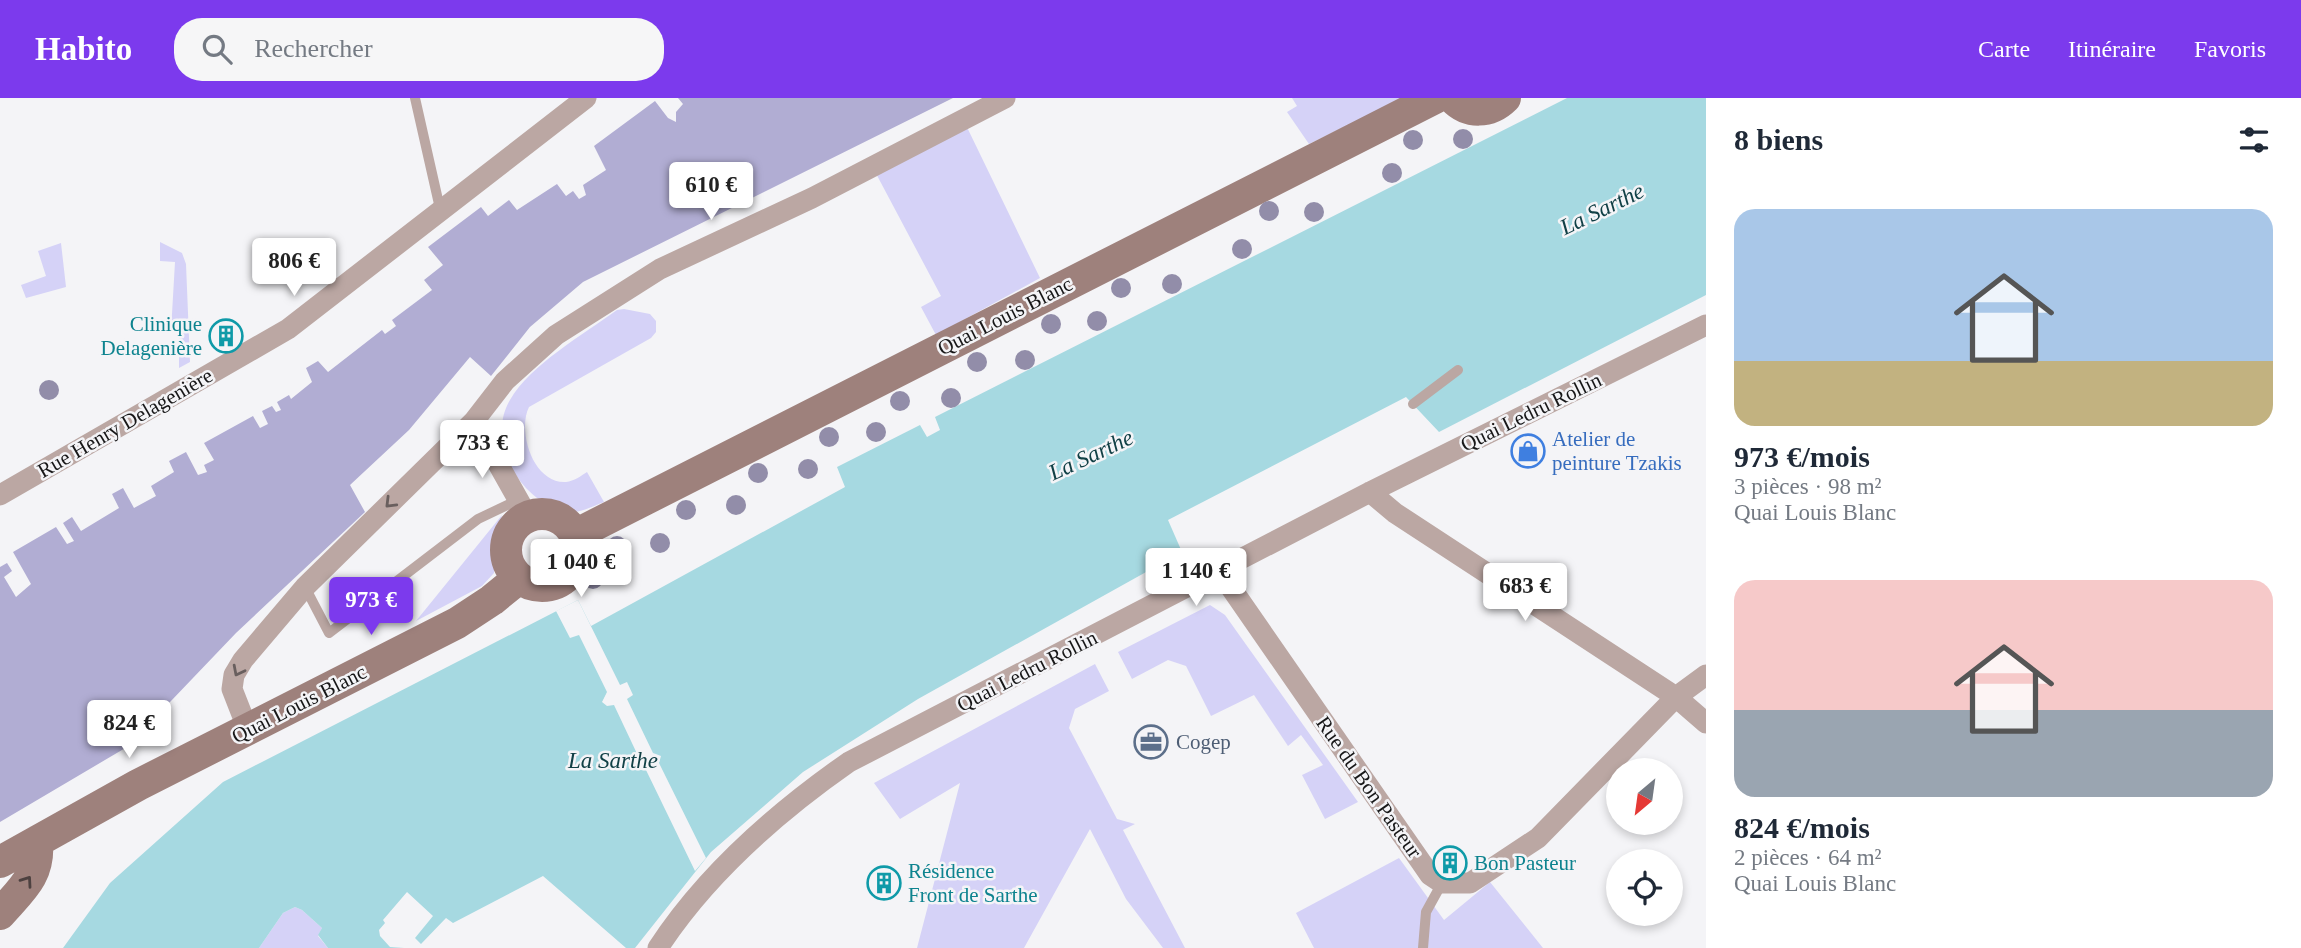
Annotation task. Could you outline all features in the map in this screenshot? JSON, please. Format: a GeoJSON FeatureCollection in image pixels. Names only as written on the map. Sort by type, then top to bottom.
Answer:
{"type":"FeatureCollection","features":[{"type":"Feature","properties":{"kind":"main road","name":"Quai Louis Blanc"},"geometry":{"type":"LineString","coordinates":[[575,535],[1436,98]]}},
{"type":"Feature","properties":{"kind":"main road"},"geometry":{"type":"LineString","coordinates":[[1453,98],[1464,107],[1479,110],[1494,107],[1505,98]]}},
{"type":"Feature","properties":{"kind":"main road"},"geometry":{"type":"LineString","coordinates":[[523,508],[560,519],[575,535],[578,554],[565,578],[548,586],[539,586],[519,578],[509,565],[506,546],[523,508]]}},
{"type":"Feature","properties":{"kind":"main road","name":"Quai Louis Blanc"},"geometry":{"type":"LineString","coordinates":[[0,862],[138,785],[457,623],[484,606],[519,578]]}},
{"type":"Feature","properties":{"kind":"main road"},"geometry":{"type":"LineString","coordinates":[[0,915],[33,874],[39,860],[37,842]]}},
{"type":"Feature","properties":{"kind":"street","name":"Rue Henry Delagenière"},"geometry":{"type":"LineString","coordinates":[[0,495],[288,329],[586,98]]}},
{"type":"Feature","properties":{"kind":"street"},"geometry":{"type":"LineString","coordinates":[[248,730],[233,693],[233,680],[243,660],[305,587],[474,421],[505,381],[556,335],[618,293],[1005,98]]}},
{"type":"Feature","properties":{"kind":"street","name":"Quai Ledru Rollin"},"geometry":{"type":"LineString","coordinates":[[658,948],[709,880],[801,797],[849,762],[1370,492],[1706,325]]}},
{"type":"Feature","properties":{"kind":"street"},"geometry":{"type":"LineString","coordinates":[[474,421],[523,508]]}},
{"type":"Feature","properties":{"kind":"street"},"geometry":{"type":"LineString","coordinates":[[1370,492],[1395,513],[1676,697],[1706,723]]}},
{"type":"Feature","properties":{"kind":"street","name":"Rue du Bon Pasteur"},"geometry":{"type":"LineString","coordinates":[[1220,572],[1430,874],[1441,883]]}},
{"type":"Feature","properties":{"kind":"street"},"geometry":{"type":"LineString","coordinates":[[1441,883],[1471,883],[1538,838],[1676,697],[1706,675]]}},
{"type":"Feature","properties":{"kind":"lane"},"geometry":{"type":"LineString","coordinates":[[415,98],[441,213]]}},
{"type":"Feature","properties":{"kind":"lane"},"geometry":{"type":"LineString","coordinates":[[1413,404],[1458,370]]}},
{"type":"Feature","properties":{"kind":"lane"},"geometry":{"type":"LineString","coordinates":[[305,587],[329,633],[478,519],[523,508]]}},
{"type":"Feature","properties":{"kind":"lane"},"geometry":{"type":"LineString","coordinates":[[1423,948],[1426,912],[1441,883]]}},
{"type":"Feature","properties":{"kind":"shaded area"},"geometry":{"type":"Polygon","coordinates":[[[678,98],[953,98],[583,282],[530,327],[491,376],[470,357],[409,430],[350,485],[365,512],[236,633],[127,747],[0,822],[0,567],[7,563],[12,571],[4,577],[16,597],[31,584],[13,552],[56,527],[67,544],[74,541],[63,523],[72,517],[81,531],[119,508],[112,494],[123,488],[134,508],[156,496],[151,486],[174,472],[169,461],[186,452],[198,475],[207,472],[204,465],[214,460],[204,443],[253,416],[260,428],[268,424],[262,411],[272,406],[276,412],[281,410],[277,402],[289,395],[291,399],[312,382],[306,368],[318,361],[328,372],[382,330],[385,334],[396,326],[392,320],[432,290],[424,280],[443,265],[428,247],[481,207],[488,216],[509,200],[517,210],[557,184],[566,196],[573,191],[579,199],[586,195],[583,185],[606,170],[594,146],[655,101],[668,118],[676,122],[676,112],[683,104],[678,98]]]}},
{"type":"Feature","properties":{"kind":"shaded area"},"geometry":{"type":"Polygon","coordinates":[[[1292,98],[1402,98],[1309,144],[1287,112],[1297,106],[1292,98]]]}},
{"type":"Feature","properties":{"kind":"shaded area"},"geometry":{"type":"Polygon","coordinates":[[[963,119],[1040,278],[936,335],[921,307],[941,296],[872,166],[963,119]]]}},
{"type":"Feature","properties":{"kind":"shaded area"},"geometry":{"type":"Polygon","coordinates":[[[160,242],[182,253],[186,264],[190,362],[179,368],[179,332],[171,331],[175,262],[160,261],[160,242]]]}},
{"type":"Feature","properties":{"kind":"shaded area"},"geometry":{"type":"Polygon","coordinates":[[[61,243],[66,287],[26,298],[21,285],[46,276],[38,251],[61,243]]]}},
{"type":"Feature","properties":{"kind":"shaded area"},"geometry":{"type":"Polygon","coordinates":[[[617,310],[650,314],[656,321],[656,332],[651,338],[529,407],[525,429],[531,454],[537,465],[554,480],[566,482],[587,472],[604,502],[577,512],[555,508],[525,487],[513,471],[502,435],[503,417],[519,387],[544,362],[617,310]]]}},
{"type":"Feature","properties":{"kind":"shaded area"},"geometry":{"type":"Polygon","coordinates":[[[502,515],[494,539],[494,573],[482,586],[416,621],[502,515]]]}},
{"type":"Feature","properties":{"kind":"shaded area"},"geometry":{"type":"Polygon","coordinates":[[[1210,605],[1225,615],[1358,802],[1325,819],[1302,775],[1323,765],[1301,735],[1288,746],[1254,695],[1211,716],[1186,666],[1168,660],[1132,679],[1118,652],[1210,605]]]}},
{"type":"Feature","properties":{"kind":"shaded area"},"geometry":{"type":"Polygon","coordinates":[[[1095,664],[1109,691],[1075,709],[1069,728],[1117,819],[1135,824],[1123,830],[1185,948],[1163,948],[1126,899],[1090,829],[1024,948],[917,948],[960,783],[900,819],[874,783],[1095,664]]]}},
{"type":"Feature","properties":{"kind":"shaded area"},"geometry":{"type":"Polygon","coordinates":[[[1399,858],[1444,920],[1490,882],[1543,948],[1314,948],[1296,913],[1399,858]]]}},
{"type":"Feature","properties":{"kind":"shaded area"},"geometry":{"type":"Polygon","coordinates":[[[295,907],[322,928],[318,936],[328,948],[259,948],[283,913],[295,907]]]}},
{"type":"Feature","properties":{"kind":"water","name":"La Sarthe"},"geometry":{"type":"Polygon","coordinates":[[[1567,98],[1706,98],[1706,295],[1439,432],[1406,397],[1168,520],[1182,552],[918,699],[803,772],[711,852],[635,948],[626,948],[543,876],[453,923],[446,918],[421,944],[415,938],[433,916],[407,892],[383,920],[385,923],[379,930],[380,936],[390,947],[404,948],[328,948],[318,935],[322,928],[295,907],[283,913],[259,948],[63,948],[110,883],[223,782],[578,600],[591,626],[845,487],[837,467],[920,425],[927,437],[940,430],[935,417],[1567,98]]]}},
{"type":"Feature","properties":{"kind":"pier"},"geometry":{"type":"Polygon","coordinates":[[[578,600],[620,685],[627,682],[633,695],[627,699],[653,753],[661,756],[659,763],[706,858],[695,871],[646,770],[638,770],[636,766],[640,760],[614,705],[607,706],[602,702],[607,692],[579,635],[570,638],[556,611],[578,600]]]}},
{"type":"Feature","properties":{"kind":"place","name":"Clinique Delagenière"},"geometry":{"type":"Point","coordinates":[226,336]}},
{"type":"Feature","properties":{"kind":"place","name":"Atelier de peinture Tzakis"},"geometry":{"type":"Point","coordinates":[1528,451]}},
{"type":"Feature","properties":{"kind":"place","name":"Cogep"},"geometry":{"type":"Point","coordinates":[1151,742]}},
{"type":"Feature","properties":{"kind":"place","name":"Bon Pasteur"},"geometry":{"type":"Point","coordinates":[1450,863]}},
{"type":"Feature","properties":{"kind":"place","name":"Résidence Front de Sarthe"},"geometry":{"type":"Point","coordinates":[884,883]}}]}
